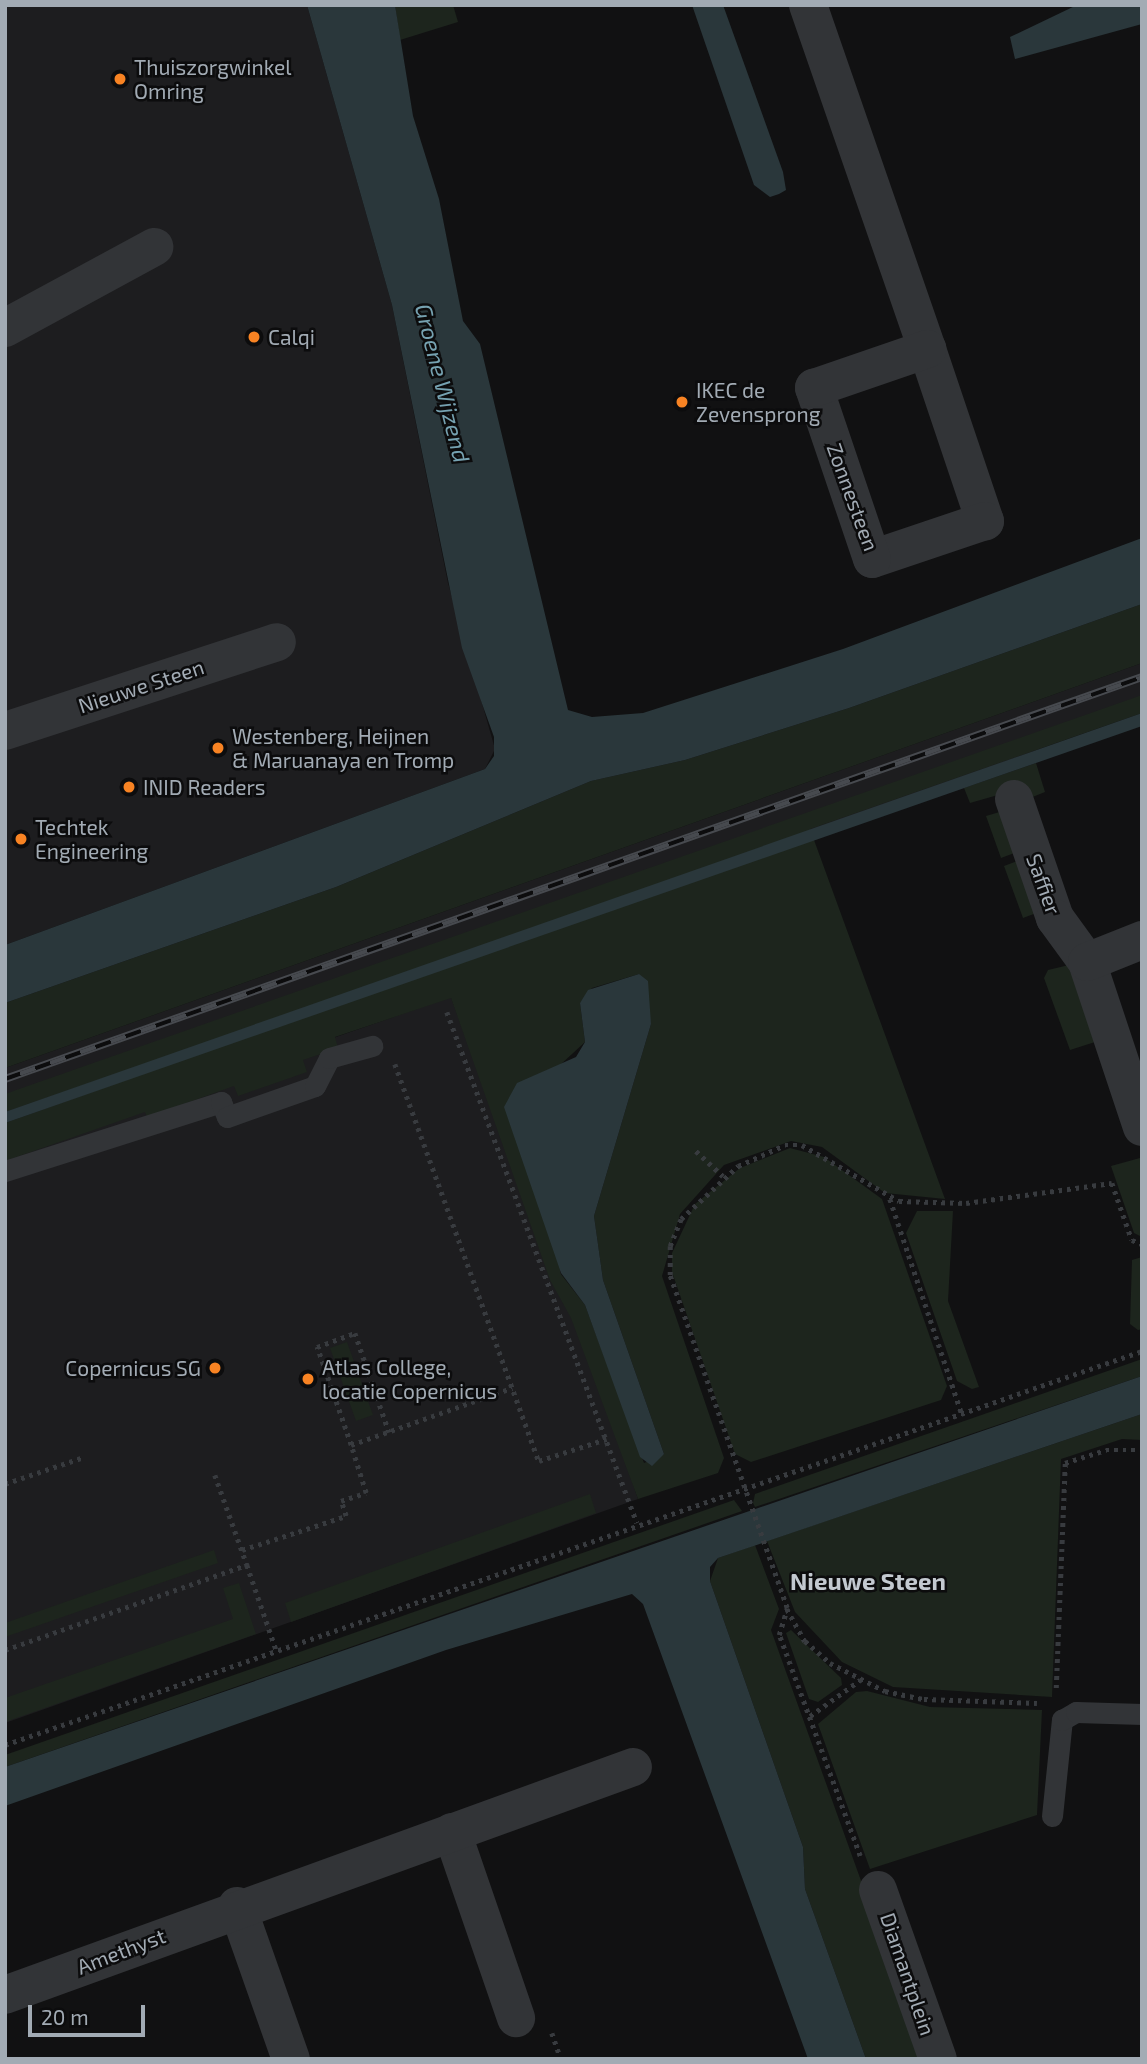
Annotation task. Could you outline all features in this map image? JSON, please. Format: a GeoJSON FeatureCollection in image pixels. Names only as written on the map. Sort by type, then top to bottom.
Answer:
{"type":"FeatureCollection","features":[{"type":"Feature","properties":{"kind":"street","name":"Zonnesteen"},"geometry":{"type":"LineString","coordinates":[[808,5],[926,349],[985,521],[872,559],[814,387],[926,349]]}},
{"type":"Feature","properties":{"kind":"street"},"geometry":{"type":"LineString","coordinates":[[5,328],[154,247]]}},
{"type":"Feature","properties":{"kind":"street","name":"Nieuwe Steen"},"geometry":{"type":"LineString","coordinates":[[5,731],[277,642]]}},
{"type":"Feature","properties":{"kind":"street","name":"Saffier"},"geometry":{"type":"LineString","coordinates":[[1014,799],[1055,918],[1087,962],[1142,1127]]}},
{"type":"Feature","properties":{"kind":"street"},"geometry":{"type":"LineString","coordinates":[[1087,962],[1142,940]]}},
{"type":"Feature","properties":{"kind":"street","name":"Amethyst"},"geometry":{"type":"LineString","coordinates":[[5,1995],[237,1906],[633,1767]]}},
{"type":"Feature","properties":{"kind":"street"},"geometry":{"type":"LineString","coordinates":[[452,1832],[516,2018]]}},
{"type":"Feature","properties":{"kind":"street","name":"Diamantplein"},"geometry":{"type":"LineString","coordinates":[[878,1890],[938,2059]]}},
{"type":"Feature","properties":{"kind":"street"},"geometry":{"type":"LineString","coordinates":[[237,1906],[291,2059]]}},
{"type":"Feature","properties":{"kind":"lane"},"geometry":{"type":"LineString","coordinates":[[5,1171],[221,1102],[227,1117],[315,1086],[330,1058],[372,1046]]}},
{"type":"Feature","properties":{"kind":"lane"},"geometry":{"type":"LineString","coordinates":[[1052,1816],[1059,1712],[1142,1714]]}},
{"type":"Feature","properties":{"kind":"path"},"geometry":{"type":"LineString","coordinates":[[447,1012],[637,1523]]}},
{"type":"Feature","properties":{"kind":"path"},"geometry":{"type":"LineString","coordinates":[[372,1046],[387,1041],[539,1461],[606,1439]]}},
{"type":"Feature","properties":{"kind":"path"},"geometry":{"type":"LineString","coordinates":[[1142,1244],[1132,1240],[1112,1183],[966,1203],[890,1199],[802,1145],[760,1154],[723,1175],[681,1219],[669,1268],[740,1487],[786,1608],[805,1642],[860,1680],[924,1699],[1059,1712],[1065,1463],[1107,1450],[1142,1450]]}},
{"type":"Feature","properties":{"kind":"path"},"geometry":{"type":"LineString","coordinates":[[696,1151],[723,1175]]}},
{"type":"Feature","properties":{"kind":"path"},"geometry":{"type":"LineString","coordinates":[[890,1199],[962,1414]]}},
{"type":"Feature","properties":{"kind":"path"},"geometry":{"type":"LineString","coordinates":[[242,1550],[346,1516],[341,1501],[366,1493],[317,1347],[355,1333],[389,1432]]}},
{"type":"Feature","properties":{"kind":"path"},"geometry":{"type":"LineString","coordinates":[[5,1745],[740,1487],[1142,1352]]}},
{"type":"Feature","properties":{"kind":"path"},"geometry":{"type":"LineString","coordinates":[[351,1445],[512,1388]]}},
{"type":"Feature","properties":{"kind":"path"},"geometry":{"type":"LineString","coordinates":[[5,1484],[84,1457]]}},
{"type":"Feature","properties":{"kind":"path"},"geometry":{"type":"LineString","coordinates":[[215,1475],[276,1649]]}},
{"type":"Feature","properties":{"kind":"path"},"geometry":{"type":"LineString","coordinates":[[5,1650],[247,1565]]}},
{"type":"Feature","properties":{"kind":"path"},"geometry":{"type":"LineString","coordinates":[[786,1608],[779,1635],[865,1870],[878,1890]]}},
{"type":"Feature","properties":{"kind":"path"},"geometry":{"type":"LineString","coordinates":[[810,1716],[860,1680]]}},
{"type":"Feature","properties":{"kind":"shaded area"},"geometry":{"type":"Polygon","coordinates":[[[5,5],[307,5],[392,305],[448,583],[495,749],[485,769],[5,945],[5,5]]]}},
{"type":"Feature","properties":{"kind":"shaded area"},"geometry":{"type":"Polygon","coordinates":[[[395,5],[453,5],[458,22],[400,40],[395,5]]]}},
{"type":"Feature","properties":{"kind":"shaded area"},"geometry":{"type":"Polygon","coordinates":[[[1142,604],[1142,663],[5,1068],[5,1003],[336,887],[591,781],[685,760],[849,708],[1142,604]]]}},
{"type":"Feature","properties":{"kind":"shaded area"},"geometry":{"type":"Polygon","coordinates":[[[1142,663],[1142,710],[573,924],[5,1123],[5,1068],[1142,663]]]}},
{"type":"Feature","properties":{"kind":"shaded area"},"geometry":{"type":"Polygon","coordinates":[[[1142,695],[1142,713],[810,829],[945,1199],[885,1193],[822,1147],[791,1141],[724,1165],[680,1214],[662,1276],[724,1458],[718,1473],[638,1499],[571,1318],[550,1280],[451,998],[335,1037],[338,1048],[303,1060],[307,1072],[238,1096],[234,1086],[147,1117],[145,1112],[5,1161],[5,1123],[785,845],[5,1112],[5,1094],[1142,695]],[[639,974],[592,988],[580,1003],[585,1042],[559,1066],[560,1273],[585,1305],[644,1463],[664,1454],[603,1280],[594,1216],[651,1024],[639,974]]]}},
{"type":"Feature","properties":{"kind":"shaded area"},"geometry":{"type":"Polygon","coordinates":[[[1036,763],[1045,792],[1030,798],[1022,788],[970,803],[964,788],[1036,763]]]}},
{"type":"Feature","properties":{"kind":"shaded area"},"geometry":{"type":"Polygon","coordinates":[[[1003,811],[1017,852],[1001,858],[986,816],[1003,811]]]}},
{"type":"Feature","properties":{"kind":"shaded area"},"geometry":{"type":"Polygon","coordinates":[[[1020,860],[1039,912],[1023,918],[1004,866],[1020,860]]]}},
{"type":"Feature","properties":{"kind":"shaded area"},"geometry":{"type":"Polygon","coordinates":[[[1069,965],[1095,1042],[1070,1050],[1044,978],[1048,970],[1069,965]]]}},
{"type":"Feature","properties":{"kind":"shaded area","name":"Atlas College, locatie Copernicus"},"geometry":{"type":"Polygon","coordinates":[[[451,997],[492,1110],[504,1107],[638,1499],[5,1723],[5,1152],[451,997]]]}},
{"type":"Feature","properties":{"kind":"shaded area"},"geometry":{"type":"Polygon","coordinates":[[[790,1148],[824,1157],[882,1199],[947,1386],[941,1400],[751,1462],[735,1454],[672,1272],[672,1253],[695,1204],[740,1168],[790,1148]]]}},
{"type":"Feature","properties":{"kind":"shaded area"},"geometry":{"type":"Polygon","coordinates":[[[1140,1158],[1142,1237],[1134,1233],[1111,1166],[1140,1158]]]}},
{"type":"Feature","properties":{"kind":"shaded area"},"geometry":{"type":"Polygon","coordinates":[[[917,1211],[953,1211],[948,1301],[979,1387],[972,1389],[957,1381],[906,1233],[917,1211]]]}},
{"type":"Feature","properties":{"kind":"shaded area"},"geometry":{"type":"Polygon","coordinates":[[[1142,1257],[1142,1329],[1138,1330],[1130,1324],[1132,1260],[1142,1257]]]}},
{"type":"Feature","properties":{"kind":"shaded area"},"geometry":{"type":"Polygon","coordinates":[[[347,1342],[373,1415],[356,1421],[330,1348],[347,1342]]]}},
{"type":"Feature","properties":{"kind":"shaded area"},"geometry":{"type":"Polygon","coordinates":[[[1142,1359],[1142,1376],[755,1507],[753,1503],[755,1494],[1142,1359]]]}},
{"type":"Feature","properties":{"kind":"shaded area"},"geometry":{"type":"Polygon","coordinates":[[[1142,1414],[1142,1440],[1122,1439],[1061,1459],[1052,1697],[893,1687],[842,1662],[795,1612],[767,1541],[1142,1414]]]}},
{"type":"Feature","properties":{"kind":"shaded area"},"geometry":{"type":"Polygon","coordinates":[[[590,1494],[596,1513],[291,1622],[285,1603],[590,1494]]]}},
{"type":"Feature","properties":{"kind":"shaded area"},"geometry":{"type":"Polygon","coordinates":[[[734,1500],[742,1511],[5,1767],[5,1755],[734,1500]]]}},
{"type":"Feature","properties":{"kind":"shaded area"},"geometry":{"type":"Polygon","coordinates":[[[755,1545],[779,1609],[771,1630],[925,2059],[866,2059],[805,1889],[803,1847],[710,1581],[718,1558],[755,1545]]]}},
{"type":"Feature","properties":{"kind":"shaded area"},"geometry":{"type":"Polygon","coordinates":[[[214,1550],[218,1563],[5,1637],[5,1623],[214,1550]]]}},
{"type":"Feature","properties":{"kind":"shaded area"},"geometry":{"type":"Polygon","coordinates":[[[239,1583],[256,1634],[5,1722],[5,1698],[233,1619],[223,1588],[239,1583]]]}},
{"type":"Feature","properties":{"kind":"shaded area"},"geometry":{"type":"Polygon","coordinates":[[[791,1630],[841,1678],[842,1685],[818,1702],[809,1699],[786,1633],[791,1630]]]}},
{"type":"Feature","properties":{"kind":"shaded area"},"geometry":{"type":"Polygon","coordinates":[[[867,1691],[930,1707],[1042,1710],[1037,1815],[870,1869],[818,1724],[856,1692],[867,1691]]]}},
{"type":"Feature","properties":{"kind":"water","name":"Groene Wijzend"},"geometry":{"type":"Polygon","coordinates":[[[307,5],[395,5],[413,116],[439,199],[463,321],[480,344],[568,710],[592,717],[643,713],[843,649],[1142,538],[1142,604],[849,708],[685,760],[591,781],[336,887],[5,1003],[5,945],[485,769],[494,756],[494,737],[462,648],[392,305],[307,5]]]}},
{"type":"Feature","properties":{"kind":"water"},"geometry":{"type":"Polygon","coordinates":[[[692,5],[723,5],[783,172],[786,190],[779,194],[770,197],[754,185],[692,5]]]}},
{"type":"Feature","properties":{"kind":"water"},"geometry":{"type":"Polygon","coordinates":[[[1077,5],[1142,5],[1142,24],[1015,59],[1010,37],[1077,5]]]}},
{"type":"Feature","properties":{"kind":"water"},"geometry":{"type":"Polygon","coordinates":[[[1142,713],[1142,726],[5,1123],[5,1112],[1142,713]]]}},
{"type":"Feature","properties":{"kind":"water"},"geometry":{"type":"Polygon","coordinates":[[[639,974],[648,981],[651,1024],[594,1216],[603,1280],[664,1454],[652,1466],[640,1457],[585,1305],[561,1273],[504,1107],[517,1083],[576,1057],[585,1042],[580,1003],[588,990],[639,974]]]}},
{"type":"Feature","properties":{"kind":"water"},"geometry":{"type":"Polygon","coordinates":[[[1142,1376],[1142,1414],[718,1558],[710,1567],[710,1581],[803,1847],[805,1889],[866,2059],[808,2059],[643,1604],[632,1594],[446,1650],[5,1806],[5,1767],[1142,1376]]]}},
{"type":"Feature","properties":{"kind":"railway"},"geometry":{"type":"LineString","coordinates":[[5,1079],[1142,677]]}},
{"type":"Feature","properties":{"kind":"place","name":"Thuiszorgwinkel Omring"},"geometry":{"type":"Point","coordinates":[120,79]}},
{"type":"Feature","properties":{"kind":"place","name":"Calqi"},"geometry":{"type":"Point","coordinates":[254,337]}},
{"type":"Feature","properties":{"kind":"place","name":"IKEC de Zevensprong"},"geometry":{"type":"Point","coordinates":[682,402]}},
{"type":"Feature","properties":{"kind":"place","name":"Westenberg, Heijnen & Maruanaya en Tromp"},"geometry":{"type":"Point","coordinates":[218,748]}},
{"type":"Feature","properties":{"kind":"place","name":"INID Readers"},"geometry":{"type":"Point","coordinates":[129,787]}},
{"type":"Feature","properties":{"kind":"place","name":"Techtek Engineering"},"geometry":{"type":"Point","coordinates":[21,839]}},
{"type":"Feature","properties":{"kind":"place","name":"Copernicus SG"},"geometry":{"type":"Point","coordinates":[215,1368]}},
{"type":"Feature","properties":{"kind":"place","name":"Atlas College, locatie Copernicus"},"geometry":{"type":"Point","coordinates":[308,1379]}},
{"type":"Feature","properties":{"kind":"district","name":"Nieuwe Steen"},"geometry":{"type":"Point","coordinates":[868,1581]}}]}
